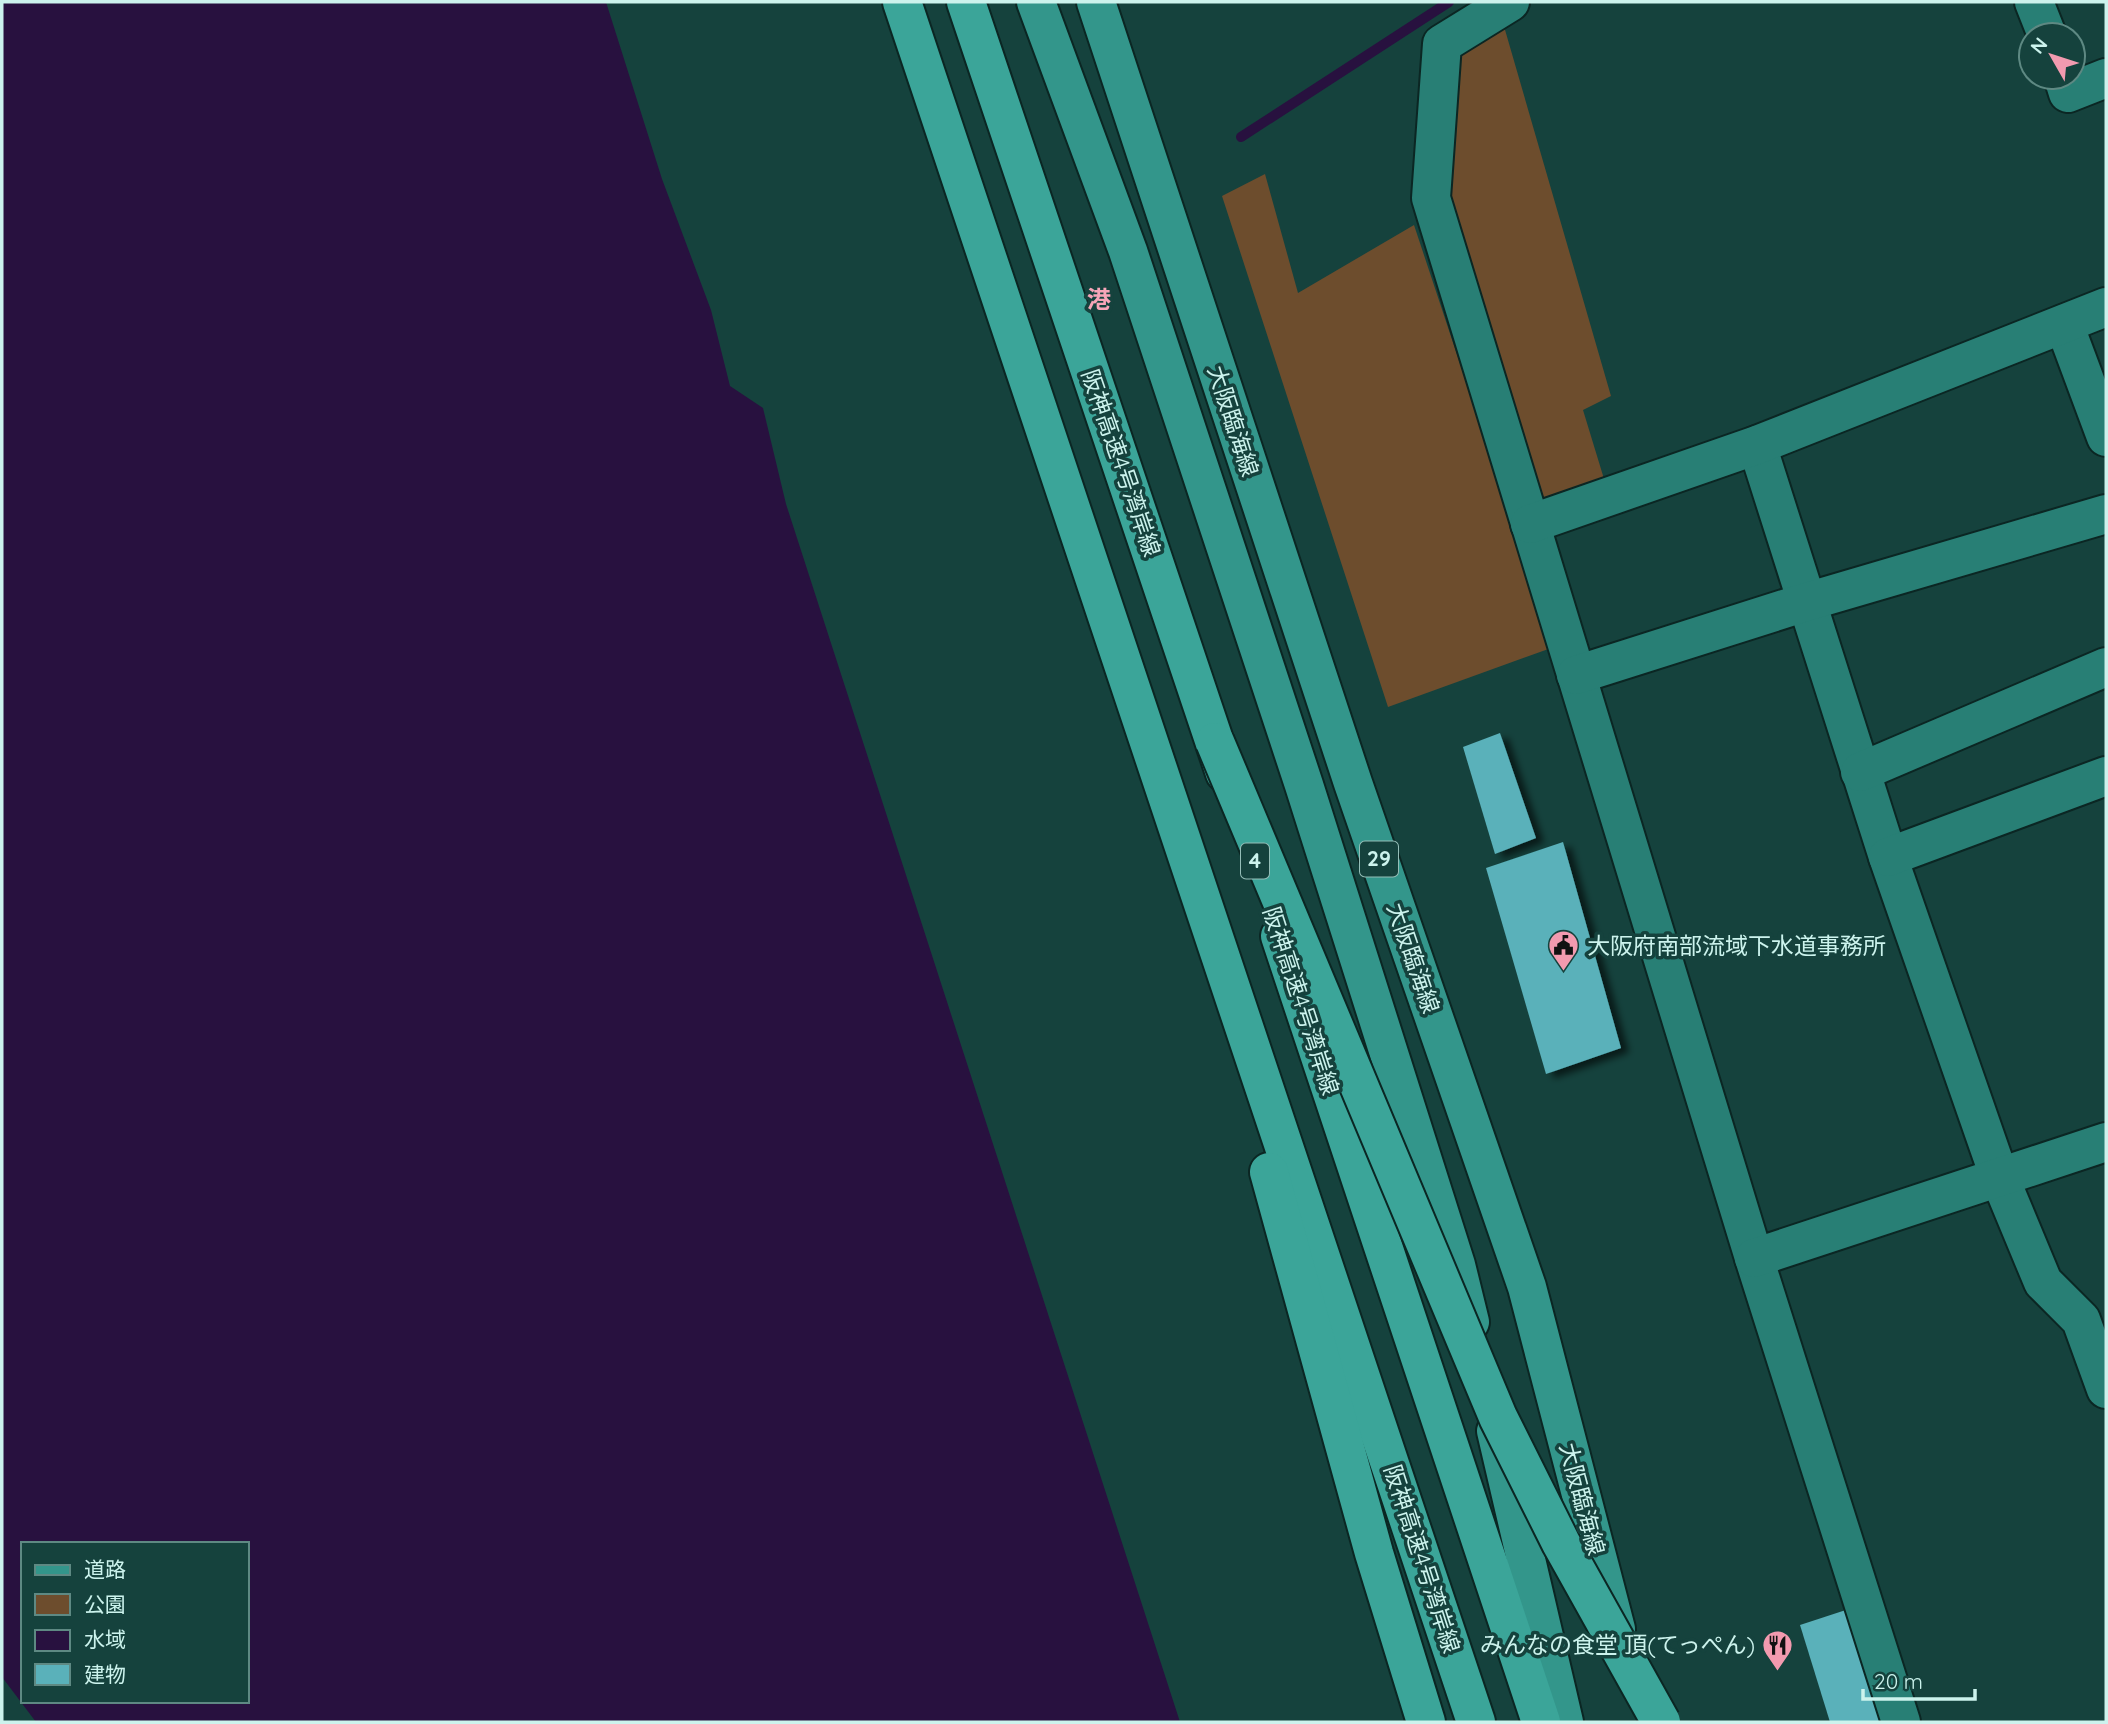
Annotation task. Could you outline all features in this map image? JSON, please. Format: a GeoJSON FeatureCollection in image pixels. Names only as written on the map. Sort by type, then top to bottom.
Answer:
{"type":"FeatureCollection","features":[{"type":"Feature","properties":{"kind":"highway","name":"阪神高速4号湾岸線"},"geometry":{"type":"LineString","coordinates":[[902,2],[1159,764],[1476,1722]]}},
{"type":"Feature","properties":{"kind":"highway","name":"阪神高速4号湾岸線"},"geometry":{"type":"LineString","coordinates":[[966,2],[1541,1722]]}},
{"type":"Feature","properties":{"kind":"highway"},"geometry":{"type":"LineString","coordinates":[[1215,742],[1498,1417],[1561,1543],[1661,1722]]}},
{"type":"Feature","properties":{"kind":"highway"},"geometry":{"type":"LineString","coordinates":[[1159,764],[1318,1354],[1426,1722]]}},
{"type":"Feature","properties":{"kind":"main road","name":"大阪臨海線"},"geometry":{"type":"LineString","coordinates":[[1036,2],[1128,251],[1304,785],[1456,1265],[1564,1722]]}},
{"type":"Feature","properties":{"kind":"main road","name":"大阪臨海線"},"geometry":{"type":"LineString","coordinates":[[1096,2],[1353,783],[1527,1287],[1640,1722]]}},
{"type":"Feature","properties":{"kind":"street"},"geometry":{"type":"LineString","coordinates":[[1510,2],[1442,44],[1431,198],[1754,1258],[1901,1722]]}},
{"type":"Feature","properties":{"kind":"street"},"geometry":{"type":"LineString","coordinates":[[2034,2],[2041,21]]}},
{"type":"Feature","properties":{"kind":"street"},"geometry":{"type":"LineString","coordinates":[[2087,86],[2106,78]]}},
{"type":"Feature","properties":{"kind":"street"},"geometry":{"type":"LineString","coordinates":[[1530,524],[1757,445],[2106,307]]}},
{"type":"Feature","properties":{"kind":"street"},"geometry":{"type":"LineString","coordinates":[[2064,324],[2106,437]]}},
{"type":"Feature","properties":{"kind":"street"},"geometry":{"type":"LineString","coordinates":[[1757,445],[1888,857],[1999,1176],[2043,1282],[2081,1320],[2106,1389]]}},
{"type":"Feature","properties":{"kind":"street"},"geometry":{"type":"LineString","coordinates":[[1576,675],[1806,602],[2106,514]]}},
{"type":"Feature","properties":{"kind":"street"},"geometry":{"type":"LineString","coordinates":[[1860,772],[2106,667]]}},
{"type":"Feature","properties":{"kind":"street"},"geometry":{"type":"LineString","coordinates":[[1888,857],[2106,776]]}},
{"type":"Feature","properties":{"kind":"street"},"geometry":{"type":"LineString","coordinates":[[1754,1258],[2106,1142]]}},
{"type":"Feature","properties":{"kind":"green space"},"geometry":{"type":"Polygon","coordinates":[[[1501,16],[1611,396],[1583,410],[1608,492],[1531,523],[1438,196],[1450,48],[1501,16]]]}},
{"type":"Feature","properties":{"kind":"green space"},"geometry":{"type":"Polygon","coordinates":[[[1265,174],[1298,293],[1414,225],[1554,647],[1388,707],[1222,196],[1265,174]]]}},
{"type":"Feature","properties":{"kind":"water"},"geometry":{"type":"Polygon","coordinates":[[[2,2],[606,2],[662,179],[711,310],[730,386],[763,408],[786,504],[1180,1722],[36,1722],[22,1703],[248,1703],[248,1542],[21,1542],[21,1702],[2,1677],[2,2]]]}},
{"type":"Feature","properties":{"kind":"building"},"geometry":{"type":"Polygon","coordinates":[[[1500,733],[1536,838],[1495,854],[1463,747],[1500,733]]]}},
{"type":"Feature","properties":{"kind":"building"},"geometry":{"type":"Polygon","coordinates":[[[1563,842],[1621,1048],[1546,1074],[1486,868],[1563,842]]]}},
{"type":"Feature","properties":{"kind":"building"},"geometry":{"type":"Polygon","coordinates":[[[1852,1608],[1887,1722],[1830,1722],[1800,1625],[1852,1608]]]}},
{"type":"Feature","properties":{"kind":"waterway"},"geometry":{"type":"LineString","coordinates":[[1241,137],[1449,2]]}},
{"type":"Feature","properties":{"kind":"place","name":"大阪府南部流域下水道事務所"},"geometry":{"type":"Point","coordinates":[1564,973]}},
{"type":"Feature","properties":{"kind":"place","name":"みんなの食堂 頂(てっぺん)"},"geometry":{"type":"Point","coordinates":[1778,1672]}},
{"type":"Feature","properties":{"kind":"district","name":"港"},"geometry":{"type":"Point","coordinates":[1099,300]}}]}
